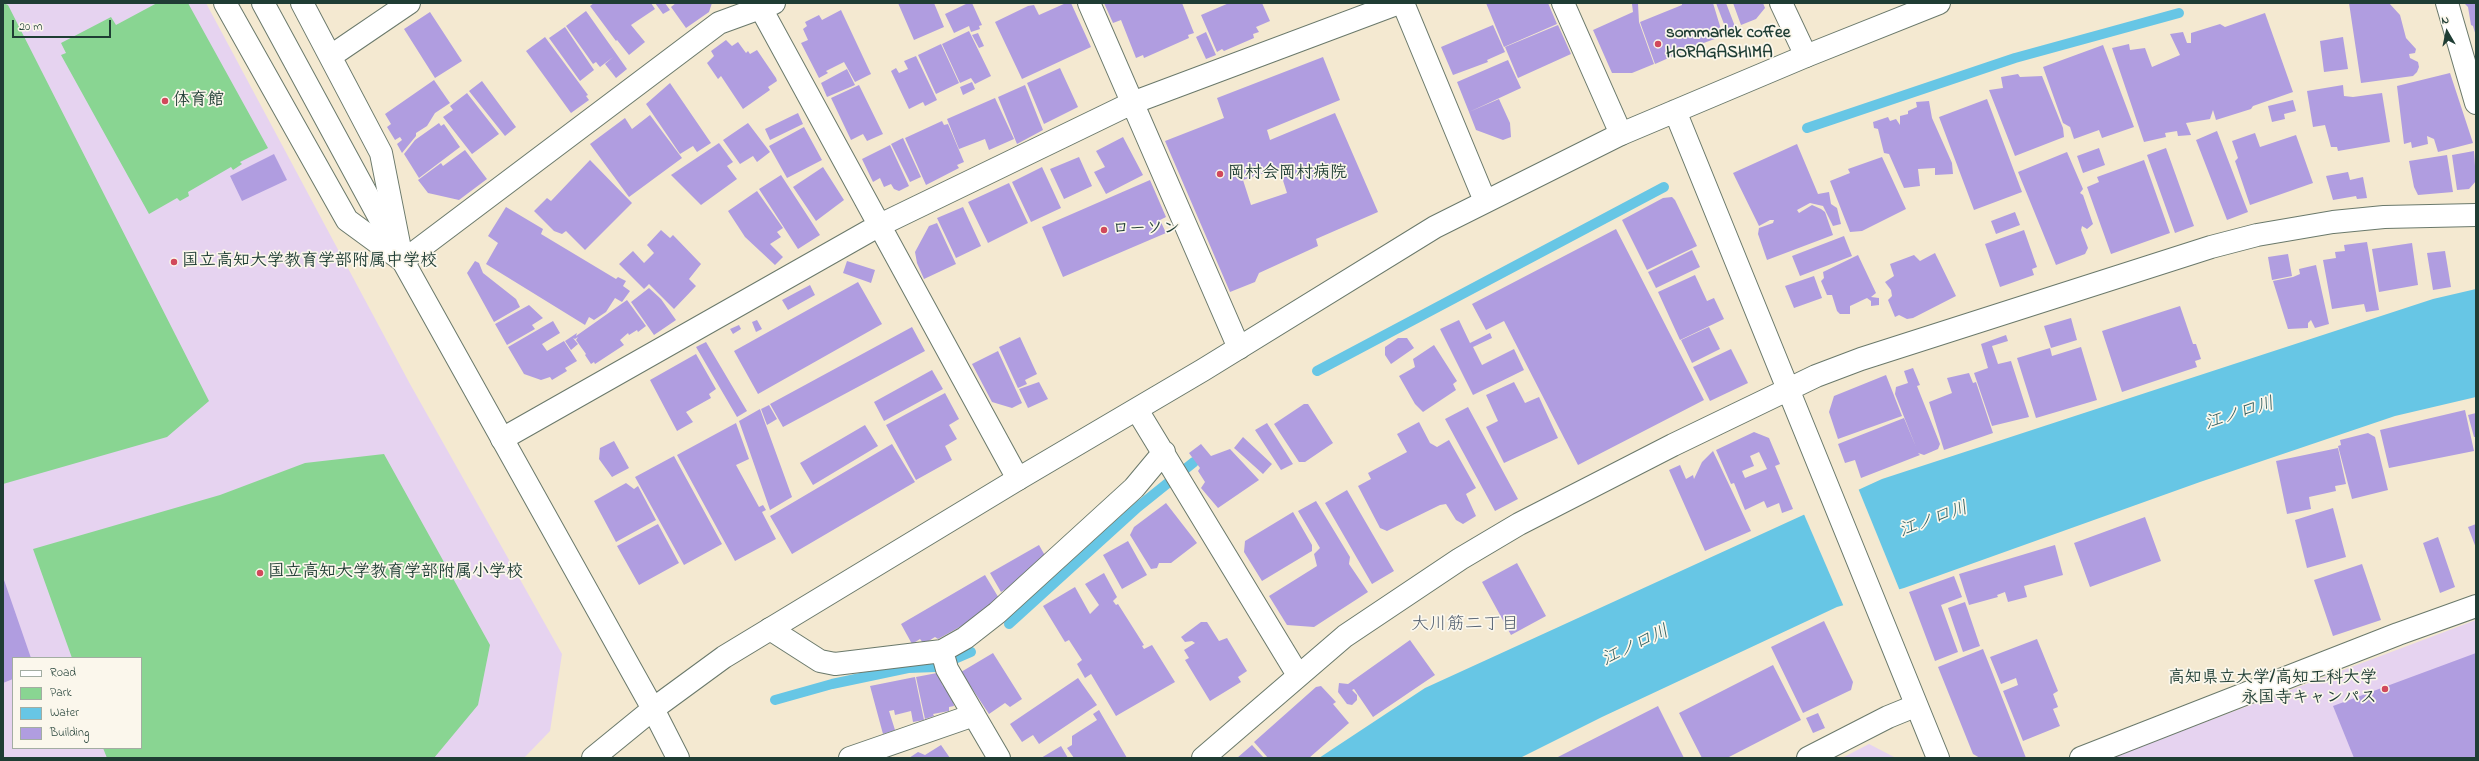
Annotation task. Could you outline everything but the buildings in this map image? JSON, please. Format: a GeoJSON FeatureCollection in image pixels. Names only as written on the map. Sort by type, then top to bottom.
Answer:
{"type":"FeatureCollection","features":[{"type":"Feature","properties":{"kind":"street"},"geometry":{"type":"LineString","coordinates":[[225,3],[347,220],[403,261]]}},
{"type":"Feature","properties":{"kind":"street"},"geometry":{"type":"LineString","coordinates":[[263,3],[403,261],[653,709],[678,758]]}},
{"type":"Feature","properties":{"kind":"street"},"geometry":{"type":"LineString","coordinates":[[302,3],[381,153],[403,261]]}},
{"type":"Feature","properties":{"kind":"street"},"geometry":{"type":"LineString","coordinates":[[331,56],[409,3]]}},
{"type":"Feature","properties":{"kind":"street"},"geometry":{"type":"LineString","coordinates":[[1089,3],[1240,348]]}},
{"type":"Feature","properties":{"kind":"street"},"geometry":{"type":"LineString","coordinates":[[502,439],[878,226],[1132,103],[1399,3]]}},
{"type":"Feature","properties":{"kind":"street"},"geometry":{"type":"LineString","coordinates":[[1403,3],[1485,201]]}},
{"type":"Feature","properties":{"kind":"street"},"geometry":{"type":"LineString","coordinates":[[1563,3],[1621,134]]}},
{"type":"Feature","properties":{"kind":"street"},"geometry":{"type":"LineString","coordinates":[[1782,3],[1806,56]]}},
{"type":"Feature","properties":{"kind":"street"},"geometry":{"type":"LineString","coordinates":[[593,758],[653,709],[724,657],[1018,479],[1240,348],[1435,227],[1621,134],[1806,56],[1939,3]]}},
{"type":"Feature","properties":{"kind":"street"},"geometry":{"type":"LineString","coordinates":[[2447,3],[2476,103]]}},
{"type":"Feature","properties":{"kind":"street"},"geometry":{"type":"LineString","coordinates":[[403,261],[719,23],[764,4],[878,226],[1018,479]]}},
{"type":"Feature","properties":{"kind":"street"},"geometry":{"type":"LineString","coordinates":[[1675,112],[1790,389],[1803,430],[1938,758]]}},
{"type":"Feature","properties":{"kind":"street"},"geometry":{"type":"LineString","coordinates":[[1203,758],[1298,675],[1358,628],[1460,559],[1519,524],[1666,448],[1790,389],[1861,359],[2204,249],[2249,237],[2333,222],[2384,217],[2476,215]]}},
{"type":"Feature","properties":{"kind":"street"},"geometry":{"type":"LineString","coordinates":[[1137,410],[1298,675]]}},
{"type":"Feature","properties":{"kind":"street"},"geometry":{"type":"LineString","coordinates":[[770,630],[820,661],[836,664],[944,660],[965,638],[997,613],[1134,488],[1166,456]]}},
{"type":"Feature","properties":{"kind":"street"},"geometry":{"type":"LineString","coordinates":[[2081,758],[2398,634],[2476,606]]}},
{"type":"Feature","properties":{"kind":"street"},"geometry":{"type":"LineString","coordinates":[[944,660],[999,758]]}},
{"type":"Feature","properties":{"kind":"street"},"geometry":{"type":"LineString","coordinates":[[1808,758],[1888,717],[1916,706]]}},
{"type":"Feature","properties":{"kind":"street"},"geometry":{"type":"LineString","coordinates":[[850,758],[974,715]]}},
{"type":"Feature","properties":{"kind":"shaded area"},"geometry":{"type":"Polygon","coordinates":[[[3,3],[206,3],[410,384],[562,654],[550,731],[524,758],[3,758],[3,3]]]}},
{"type":"Feature","properties":{"kind":"shaded area","name":"高知県立大学/高知工科大学 永国寺キャンパス"},"geometry":{"type":"Polygon","coordinates":[[[2476,620],[2476,758],[2110,758],[2476,620]]]}},
{"type":"Feature","properties":{"kind":"shaded area"},"geometry":{"type":"Polygon","coordinates":[[[1869,744],[1896,758],[1842,758],[1869,744]]]}},
{"type":"Feature","properties":{"kind":"green space"},"geometry":{"type":"Polygon","coordinates":[[[3,3],[8,5],[209,401],[167,437],[3,484],[3,3]]]}},
{"type":"Feature","properties":{"kind":"green space","name":"体育館"},"geometry":{"type":"Polygon","coordinates":[[[157,3],[188,3],[268,148],[240,162],[242,164],[233,170],[231,167],[188,192],[189,196],[180,201],[177,198],[149,214],[61,55],[66,53],[61,43],[111,17],[116,25],[157,3]]]}},
{"type":"Feature","properties":{"kind":"green space","name":"国立高知大学教育学部附属小学校"},"geometry":{"type":"Polygon","coordinates":[[[384,454],[490,645],[478,705],[434,758],[107,758],[103,749],[142,749],[142,657],[72,657],[33,549],[220,495],[305,463],[384,454]]]}},
{"type":"Feature","properties":{"kind":"water","name":"江ノ口川"},"geometry":{"type":"Polygon","coordinates":[[[2476,289],[2476,397],[2395,416],[2200,482],[1904,588],[1837,607],[1602,717],[1520,758],[1319,758],[1425,688],[1882,479],[2433,299],[2476,289]]]}},
{"type":"Feature","properties":{"kind":"pier"},"geometry":{"type":"Polygon","coordinates":[[[1858,488],[1900,591],[1844,607],[1803,512],[1858,488]]]}},
{"type":"Feature","properties":{"kind":"waterway"},"geometry":{"type":"LineString","coordinates":[[1807,128],[2015,58],[2179,13]]}},
{"type":"Feature","properties":{"kind":"waterway"},"geometry":{"type":"LineString","coordinates":[[1317,371],[1664,187]]}},
{"type":"Feature","properties":{"kind":"waterway"},"geometry":{"type":"LineString","coordinates":[[1009,624],[1138,507],[1194,462]]}},
{"type":"Feature","properties":{"kind":"waterway"},"geometry":{"type":"LineString","coordinates":[[775,700],[832,684],[908,668],[936,667],[971,652]]}},
{"type":"Feature","properties":{"kind":"place","name":"sommarlek coffee HORAGASHIMA"},"geometry":{"type":"Point","coordinates":[1658,44]}},
{"type":"Feature","properties":{"kind":"place","name":"体育館"},"geometry":{"type":"Point","coordinates":[165,101]}},
{"type":"Feature","properties":{"kind":"place","name":"岡村会岡村病院"},"geometry":{"type":"Point","coordinates":[1220,174]}},
{"type":"Feature","properties":{"kind":"place","name":"ローソン"},"geometry":{"type":"Point","coordinates":[1104,230]}},
{"type":"Feature","properties":{"kind":"place","name":"国立高知大学教育学部附属中学校"},"geometry":{"type":"Point","coordinates":[174,262]}},
{"type":"Feature","properties":{"kind":"place","name":"国立高知大学教育学部附属小学校"},"geometry":{"type":"Point","coordinates":[260,573]}},
{"type":"Feature","properties":{"kind":"place","name":"高知県立大学/高知工科大学 永国寺キャンパス"},"geometry":{"type":"Point","coordinates":[2385,689]}},
{"type":"Feature","properties":{"kind":"district","name":"大川筋二丁目"},"geometry":{"type":"Point","coordinates":[1465,626]}}]}
